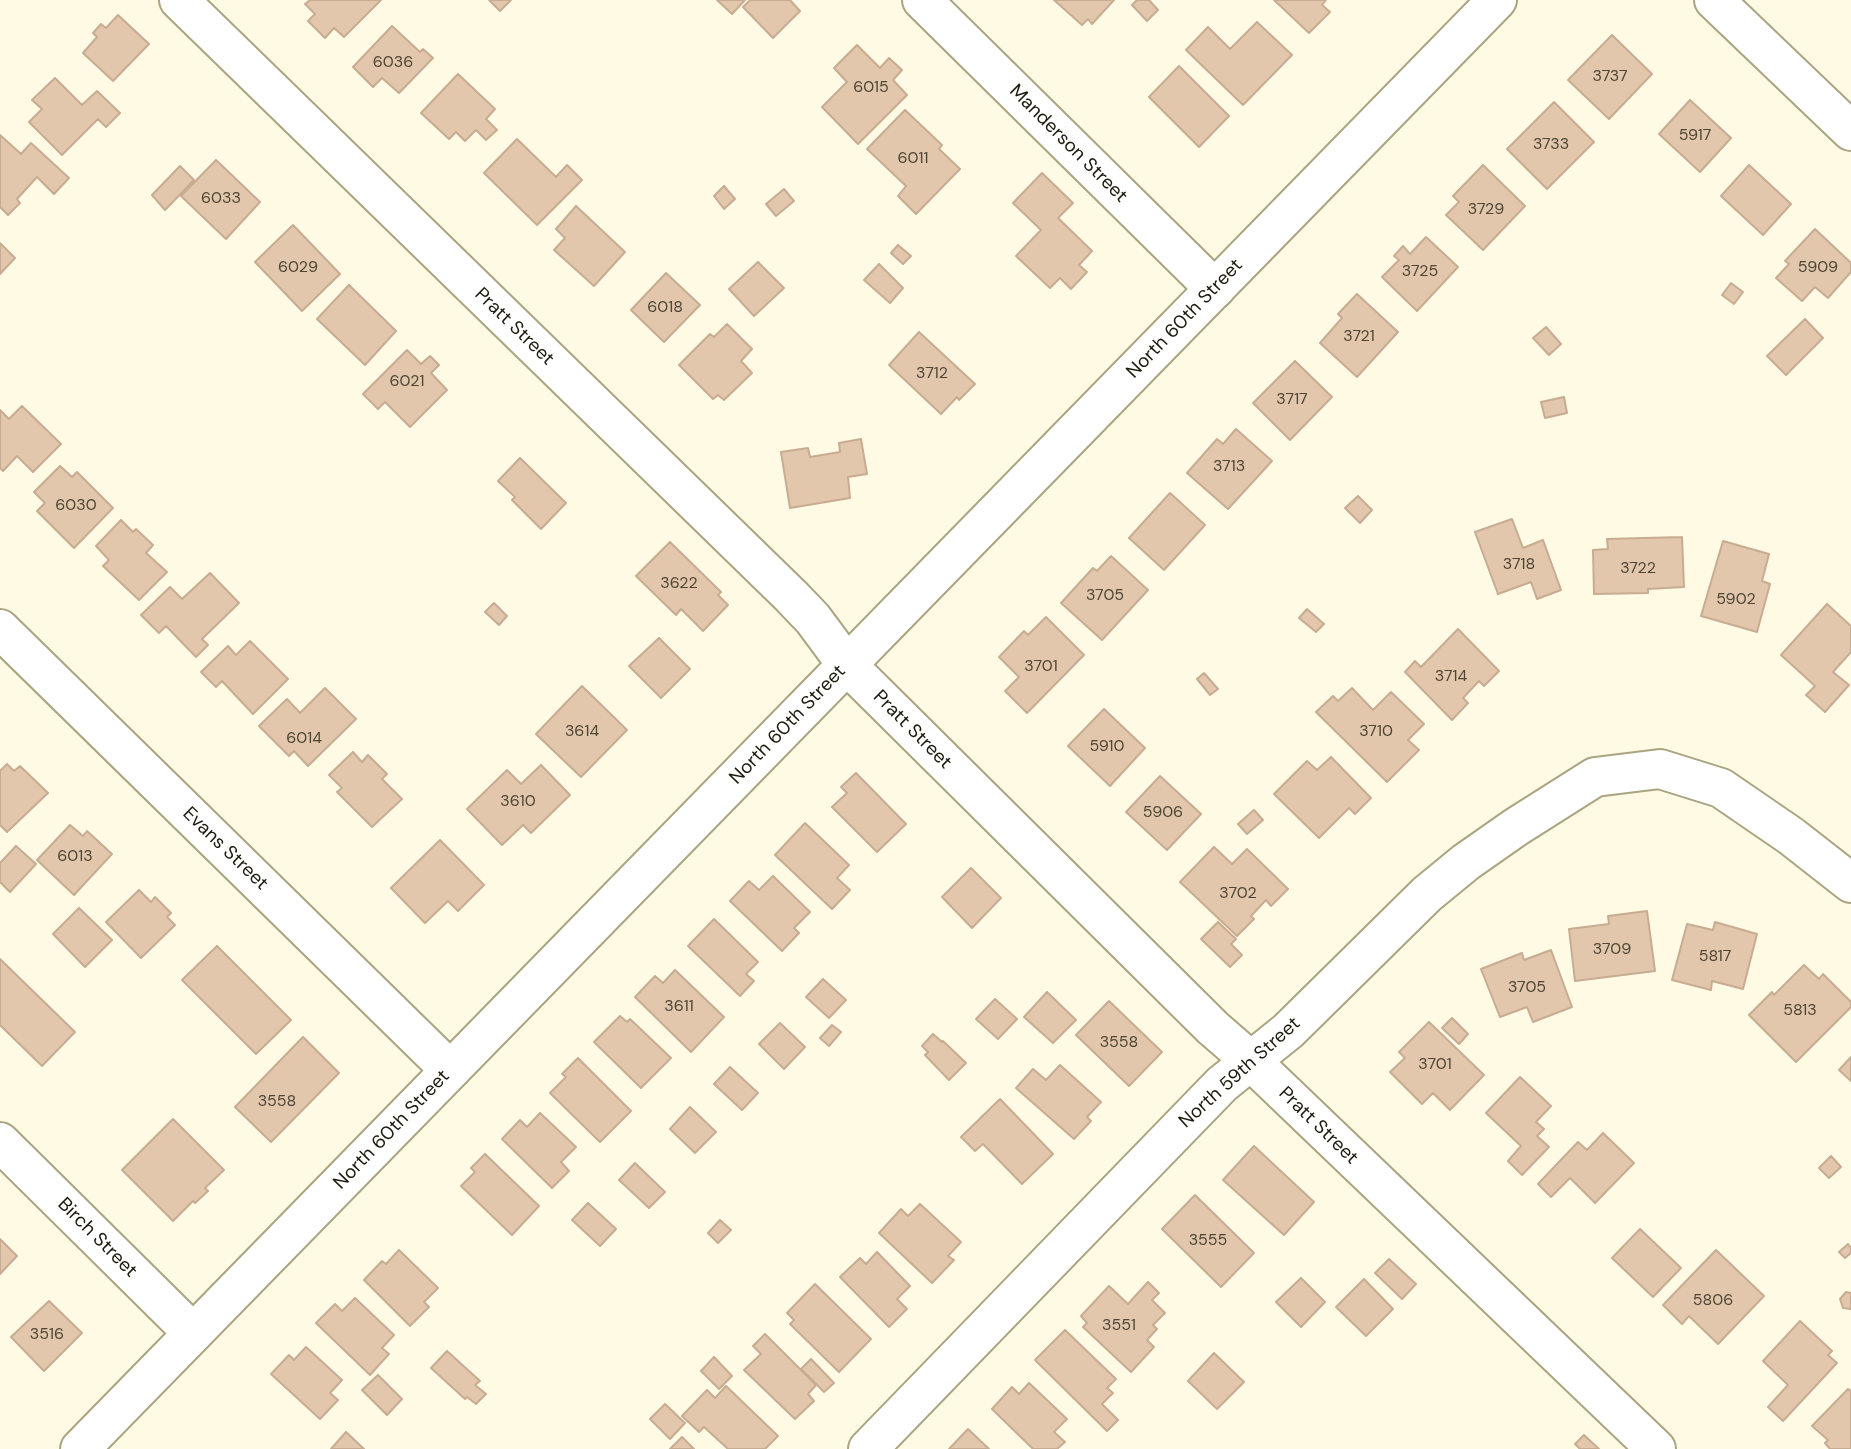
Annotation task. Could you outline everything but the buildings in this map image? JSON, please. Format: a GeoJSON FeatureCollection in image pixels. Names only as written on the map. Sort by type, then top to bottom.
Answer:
{"type":"FeatureCollection","features":[{"type":"Feature","properties":{"kind":"street","name":"Pratt Street"},"geometry":{"type":"LineString","coordinates":[[179,0],[791,596],[813,619],[847,665],[1213,1028],[1251,1061],[1656,1449]]}},
{"type":"Feature","properties":{"kind":"street","name":"Manderson Street"},"geometry":{"type":"LineString","coordinates":[[922,0],[1215,289]]}},
{"type":"Feature","properties":{"kind":"street","name":"North 60th Street"},"geometry":{"type":"LineString","coordinates":[[80,1449],[1497,0]]}},
{"type":"Feature","properties":{"kind":"street"},"geometry":{"type":"LineString","coordinates":[[1714,0],[1851,131]]}},
{"type":"Feature","properties":{"kind":"street","name":"Evans Street"},"geometry":{"type":"LineString","coordinates":[[0,629],[450,1070]]}},
{"type":"Feature","properties":{"kind":"street","name":"North 59th Street"},"geometry":{"type":"LineString","coordinates":[[868,1449],[1222,1084],[1288,1031],[1427,894],[1465,862],[1595,777],[1660,769],[1721,788],[1791,836],[1851,883]]}},
{"type":"Feature","properties":{"kind":"street","name":"Birch Street"},"geometry":{"type":"LineString","coordinates":[[0,1142],[194,1333]]}}]}
